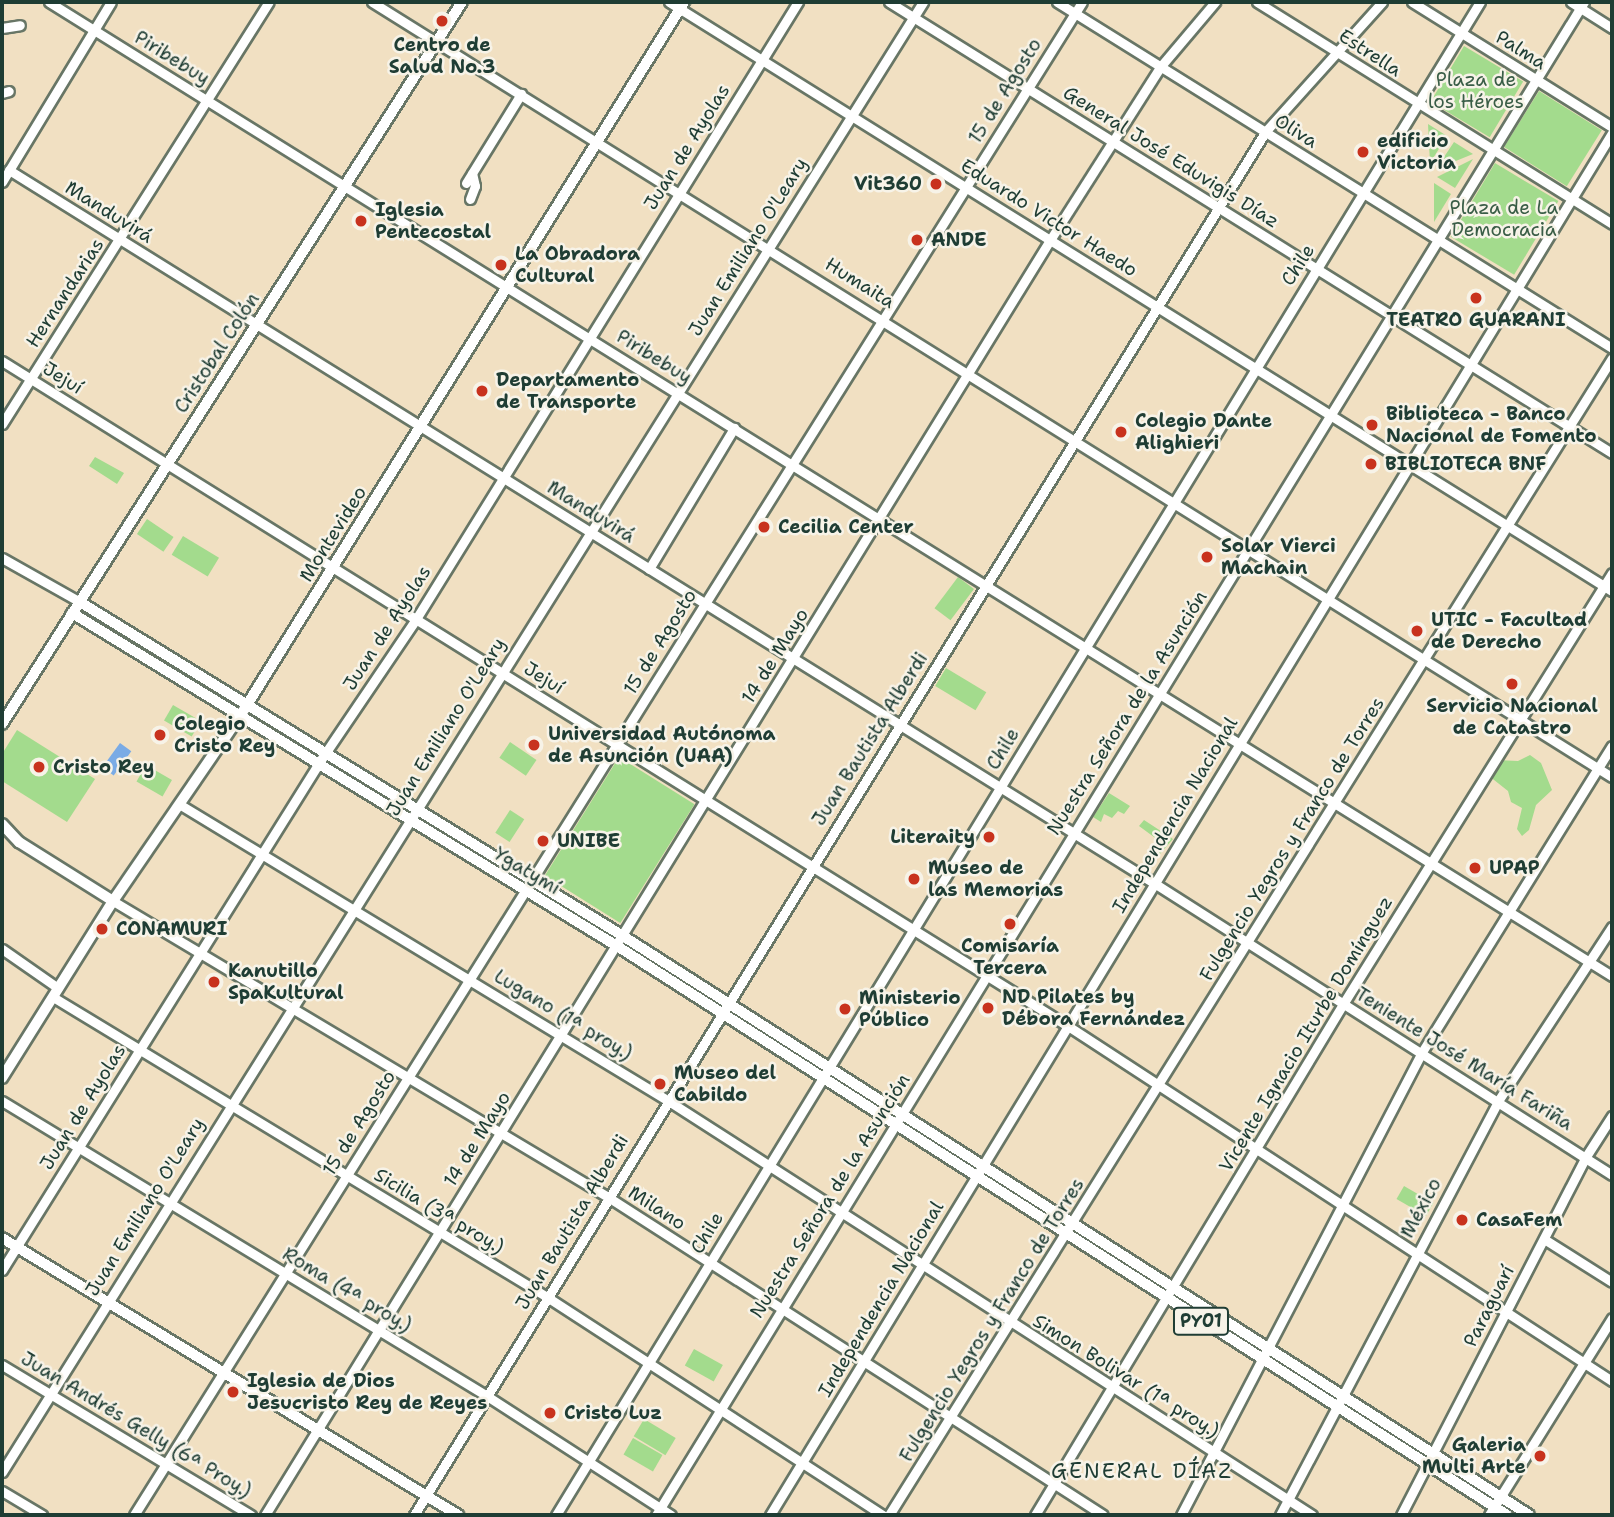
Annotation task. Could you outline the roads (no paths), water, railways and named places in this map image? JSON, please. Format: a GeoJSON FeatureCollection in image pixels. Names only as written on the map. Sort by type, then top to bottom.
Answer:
{"type":"FeatureCollection","features":[{"type":"Feature","properties":{"kind":"main road","name":"Cristobal Colón"},"geometry":{"type":"LineString","coordinates":[[2,724],[7,706],[80,602],[462,2]]}},
{"type":"Feature","properties":{"kind":"main road","name":"Montevideo"},"geometry":{"type":"LineString","coordinates":[[2,1078],[113,901],[243,710],[682,5]]}},
{"type":"Feature","properties":{"kind":"main road","name":"Ygatymí"},"geometry":{"type":"LineString","coordinates":[[80,602],[243,710],[620,941],[825,1075],[894,1125],[979,1172]]}},
{"type":"Feature","properties":{"kind":"main road","name":"Ygatymí"},"geometry":{"type":"LineString","coordinates":[[72,613],[243,710]]}},
{"type":"Feature","properties":{"kind":"main road"},"geometry":{"type":"LineString","coordinates":[[2,824],[19,842],[113,901]]}},
{"type":"Feature","properties":{"kind":"main road","name":"Ygatymí"},"geometry":{"type":"LineString","coordinates":[[825,1075],[900,1115],[979,1172]]}},
{"type":"Feature","properties":{"kind":"main road","name":"PY01"},"geometry":{"type":"LineString","coordinates":[[979,1172],[1072,1223],[1269,1349],[1339,1402],[1507,1515]]}},
{"type":"Feature","properties":{"kind":"main road","name":"PY01"},"geometry":{"type":"LineString","coordinates":[[979,1172],[1065,1234],[1263,1360],[1339,1402]]}},
{"type":"Feature","properties":{"kind":"main road"},"geometry":{"type":"LineString","coordinates":[[2,1238],[458,1515]]}},
{"type":"Feature","properties":{"kind":"main road","name":"PY01"},"geometry":{"type":"LineString","coordinates":[[1495,1507],[1529,1515]]}},
{"type":"Feature","properties":{"kind":"street","name":"Piribebuy"},"geometry":{"type":"LineString","coordinates":[[49,2],[1612,976]]}},
{"type":"Feature","properties":{"kind":"street"},"geometry":{"type":"LineString","coordinates":[[2,182],[111,2]]}},
{"type":"Feature","properties":{"kind":"street","name":"Hernandarias"},"geometry":{"type":"LineString","coordinates":[[2,424],[269,2]]}},
{"type":"Feature","properties":{"kind":"street","name":"Humaita"},"geometry":{"type":"LineString","coordinates":[[372,2],[970,371],[1075,442],[1612,777]]}},
{"type":"Feature","properties":{"kind":"street","name":"Eduardo Victor Haedo"},"geometry":{"type":"LineString","coordinates":[[670,2],[682,5],[762,60],[1608,588]]}},
{"type":"Feature","properties":{"kind":"street","name":"Juan de Ayolas"},"geometry":{"type":"LineString","coordinates":[[2,1270],[322,759],[416,619],[798,2]]}},
{"type":"Feature","properties":{"kind":"street","name":"General José Eduvigis Díaz"},"geometry":{"type":"LineString","coordinates":[[889,2],[1612,453]]}},
{"type":"Feature","properties":{"kind":"street","name":"Juan Emiliano O'Leary"},"geometry":{"type":"LineString","coordinates":[[2,1472],[352,908],[923,2]]}},
{"type":"Feature","properties":{"kind":"street","name":"Oliva"},"geometry":{"type":"LineString","coordinates":[[1057,2],[1612,348]]}},
{"type":"Feature","properties":{"kind":"street","name":"15 de Agosto"},"geometry":{"type":"LineString","coordinates":[[134,1515],[1082,2]]}},
{"type":"Feature","properties":{"kind":"street","name":"14 de Mayo"},"geometry":{"type":"LineString","coordinates":[[265,1515],[1050,240],[1161,66],[1215,2]]}},
{"type":"Feature","properties":{"kind":"street","name":"Estrella"},"geometry":{"type":"LineString","coordinates":[[1257,2],[1612,224]]}},
{"type":"Feature","properties":{"kind":"street","name":"Juan Bautista Alberdi"},"geometry":{"type":"LineString","coordinates":[[414,1515],[723,1008],[1265,132],[1382,2]]}},
{"type":"Feature","properties":{"kind":"street","name":"Palma"},"geometry":{"type":"LineString","coordinates":[[1412,2],[1612,127]]}},
{"type":"Feature","properties":{"kind":"street","name":"Chile"},"geometry":{"type":"LineString","coordinates":[[556,1515],[1480,2]]}},
{"type":"Feature","properties":{"kind":"street"},"geometry":{"type":"LineString","coordinates":[[1571,2],[1582,5],[1612,28]]}},
{"type":"Feature","properties":{"kind":"street","name":"Nuestra Señora de la Asunción"},"geometry":{"type":"LineString","coordinates":[[658,1512],[1582,5]]}},
{"type":"Feature","properties":{"kind":"street"},"geometry":{"type":"LineString","coordinates":[[2,28],[20,25]]}},
{"type":"Feature","properties":{"kind":"street"},"geometry":{"type":"LineString","coordinates":[[466,183],[521,94]]}},
{"type":"Feature","properties":{"kind":"street","name":"Independencia Nacional"},"geometry":{"type":"LineString","coordinates":[[770,1515],[1612,133]]}},
{"type":"Feature","properties":{"kind":"street","name":"Manduvirá"},"geometry":{"type":"LineString","coordinates":[[9,170],[1154,883]]}},
{"type":"Feature","properties":{"kind":"street"},"geometry":{"type":"LineString","coordinates":[[470,199],[475,186],[472,173]]}},
{"type":"Feature","properties":{"kind":"street","name":"Fulgencio Yegros y Franco de Torres"},"geometry":{"type":"LineString","coordinates":[[889,1515],[953,1419],[1065,1234],[1612,358]]}},
{"type":"Feature","properties":{"kind":"street","name":"Jejuí"},"geometry":{"type":"LineString","coordinates":[[2,360],[1068,1026],[1612,1381]]}},
{"type":"Feature","properties":{"kind":"street"},"geometry":{"type":"LineString","coordinates":[[649,569],[734,428]]}},
{"type":"Feature","properties":{"kind":"street","name":"Ygatymí"},"geometry":{"type":"LineString","coordinates":[[2,558],[62,596],[80,602]]}},
{"type":"Feature","properties":{"kind":"street","name":"Vicente Ignacio Iturbe Domínguez"},"geometry":{"type":"LineString","coordinates":[[1035,1515],[1343,1004],[1520,720],[1608,588],[1612,573]]}},
{"type":"Feature","properties":{"kind":"street","name":"Ygatymí"},"geometry":{"type":"LineString","coordinates":[[62,596],[72,613]]}},
{"type":"Feature","properties":{"kind":"street"},"geometry":{"type":"LineString","coordinates":[[1181,1515],[1345,1206],[1422,1052],[1612,746]]}},
{"type":"Feature","properties":{"kind":"street","name":"Lugano (1ª proy.)"},"geometry":{"type":"LineString","coordinates":[[179,804],[667,1100],[922,1265]]}},
{"type":"Feature","properties":{"kind":"street","name":"Teniente José María Fariña"},"geometry":{"type":"LineString","coordinates":[[1154,883],[1612,1175]]}},
{"type":"Feature","properties":{"kind":"street","name":"Milano"},"geometry":{"type":"LineString","coordinates":[[113,901],[608,1197],[1103,1515]]}},
{"type":"Feature","properties":{"kind":"street","name":"México"},"geometry":{"type":"LineString","coordinates":[[1280,1515],[1498,1101],[1612,927]]}},
{"type":"Feature","properties":{"kind":"street","name":"Sicilia (3ª proy.)"},"geometry":{"type":"LineString","coordinates":[[2,949],[55,992],[139,1050],[547,1297],[883,1515]]}},
{"type":"Feature","properties":{"kind":"street","name":"Roma (4ª proy.)"},"geometry":{"type":"LineString","coordinates":[[2,1101],[487,1396],[589,1461],[658,1512],[671,1515]]}},
{"type":"Feature","properties":{"kind":"street","name":"Paraguarí"},"geometry":{"type":"LineString","coordinates":[[1401,1515],[1586,1158],[1612,1116]]}},
{"type":"Feature","properties":{"kind":"street"},"geometry":{"type":"LineString","coordinates":[[1544,1239],[1612,1282]]}},
{"type":"Feature","properties":{"kind":"street","name":"Simon Bolivar (1ª proy.)"},"geometry":{"type":"LineString","coordinates":[[922,1265],[1312,1515]]}},
{"type":"Feature","properties":{"kind":"street"},"geometry":{"type":"LineString","coordinates":[[1495,1507],[1612,1318]]}},
{"type":"Feature","properties":{"kind":"street","name":"Juan Andrés Gelly (6ª Proy.)"},"geometry":{"type":"LineString","coordinates":[[2,1365],[251,1515]]}},
{"type":"Feature","properties":{"kind":"street"},"geometry":{"type":"LineString","coordinates":[[2,1491],[42,1515]]}},
{"type":"Feature","properties":{"kind":"water"},"geometry":{"type":"Polygon","coordinates":[[[120,743],[131,751],[114,775],[102,767],[120,743]]]}},
{"type":"Feature","properties":{"kind":"place","name":"Centro de Salud No.3"},"geometry":{"type":"Point","coordinates":[442,21]}},
{"type":"Feature","properties":{"kind":"place","name":"edificio Victoria"},"geometry":{"type":"Point","coordinates":[1363,152]}},
{"type":"Feature","properties":{"kind":"place","name":"Vit360"},"geometry":{"type":"Point","coordinates":[936,184]}},
{"type":"Feature","properties":{"kind":"place","name":"Iglesia Pentecostal"},"geometry":{"type":"Point","coordinates":[361,221]}},
{"type":"Feature","properties":{"kind":"place","name":"ANDE"},"geometry":{"type":"Point","coordinates":[917,240]}},
{"type":"Feature","properties":{"kind":"place","name":"La Obradora Cultural"},"geometry":{"type":"Point","coordinates":[501,265]}},
{"type":"Feature","properties":{"kind":"place","name":"TEATRO GUARANI"},"geometry":{"type":"Point","coordinates":[1476,298]}},
{"type":"Feature","properties":{"kind":"place","name":"Departamento de Transporte"},"geometry":{"type":"Point","coordinates":[482,391]}},
{"type":"Feature","properties":{"kind":"place","name":"Biblioteca - Banco Nacional de Fomento"},"geometry":{"type":"Point","coordinates":[1372,425]}},
{"type":"Feature","properties":{"kind":"place","name":"Colegio Dante Alighieri"},"geometry":{"type":"Point","coordinates":[1121,432]}},
{"type":"Feature","properties":{"kind":"place","name":"BIBLIOTECA BNF"},"geometry":{"type":"Point","coordinates":[1371,464]}},
{"type":"Feature","properties":{"kind":"place","name":"Cecilia Center"},"geometry":{"type":"Point","coordinates":[764,527]}},
{"type":"Feature","properties":{"kind":"place","name":"Solar Vierci Machain"},"geometry":{"type":"Point","coordinates":[1207,557]}},
{"type":"Feature","properties":{"kind":"place","name":"UTIC - Facultad de Derecho"},"geometry":{"type":"Point","coordinates":[1417,631]}},
{"type":"Feature","properties":{"kind":"place","name":"Servicio Nacional de Catastro"},"geometry":{"type":"Point","coordinates":[1512,684]}},
{"type":"Feature","properties":{"kind":"place","name":"Colegio Cristo Rey"},"geometry":{"type":"Point","coordinates":[160,735]}},
{"type":"Feature","properties":{"kind":"place","name":"Universidad Autónoma de Asunción (UAA)"},"geometry":{"type":"Point","coordinates":[534,745]}},
{"type":"Feature","properties":{"kind":"place","name":"Cristo Rey"},"geometry":{"type":"Point","coordinates":[39,767]}},
{"type":"Feature","properties":{"kind":"place","name":"Literaity"},"geometry":{"type":"Point","coordinates":[989,837]}},
{"type":"Feature","properties":{"kind":"place","name":"UNIBE"},"geometry":{"type":"Point","coordinates":[543,841]}},
{"type":"Feature","properties":{"kind":"place","name":"UPAP"},"geometry":{"type":"Point","coordinates":[1475,868]}},
{"type":"Feature","properties":{"kind":"place","name":"Museo de las Memorias"},"geometry":{"type":"Point","coordinates":[914,879]}},
{"type":"Feature","properties":{"kind":"place","name":"Comisaría Tercera"},"geometry":{"type":"Point","coordinates":[1010,924]}},
{"type":"Feature","properties":{"kind":"place","name":"CONAMURI"},"geometry":{"type":"Point","coordinates":[102,929]}},
{"type":"Feature","properties":{"kind":"place","name":"Kanutillo SpaKultural"},"geometry":{"type":"Point","coordinates":[214,982]}},
{"type":"Feature","properties":{"kind":"place","name":"ND Pilates by Débora Fernández"},"geometry":{"type":"Point","coordinates":[988,1008]}},
{"type":"Feature","properties":{"kind":"place","name":"Ministerio Público"},"geometry":{"type":"Point","coordinates":[845,1009]}},
{"type":"Feature","properties":{"kind":"place","name":"Museo del Cabildo"},"geometry":{"type":"Point","coordinates":[660,1084]}},
{"type":"Feature","properties":{"kind":"place","name":"CasaFem"},"geometry":{"type":"Point","coordinates":[1462,1220]}},
{"type":"Feature","properties":{"kind":"place","name":"Iglesia de Dios Jesucristo Rey de Reyes"},"geometry":{"type":"Point","coordinates":[233,1392]}},
{"type":"Feature","properties":{"kind":"place","name":"Cristo Luz"},"geometry":{"type":"Point","coordinates":[550,1413]}},
{"type":"Feature","properties":{"kind":"place","name":"Galeria Multi Arte"},"geometry":{"type":"Point","coordinates":[1540,1456]}},
{"type":"Feature","properties":{"kind":"district","name":"GENERAL DÍAZ"},"geometry":{"type":"Point","coordinates":[1142,1471]}},
{"type":"Feature","properties":{"kind":"park label","name":"Plaza de los Héroes"},"geometry":{"type":"Point","coordinates":[1476,91]}},
{"type":"Feature","properties":{"kind":"park label","name":"Plaza de La Democracia"},"geometry":{"type":"Point","coordinates":[1504,219]}}]}
